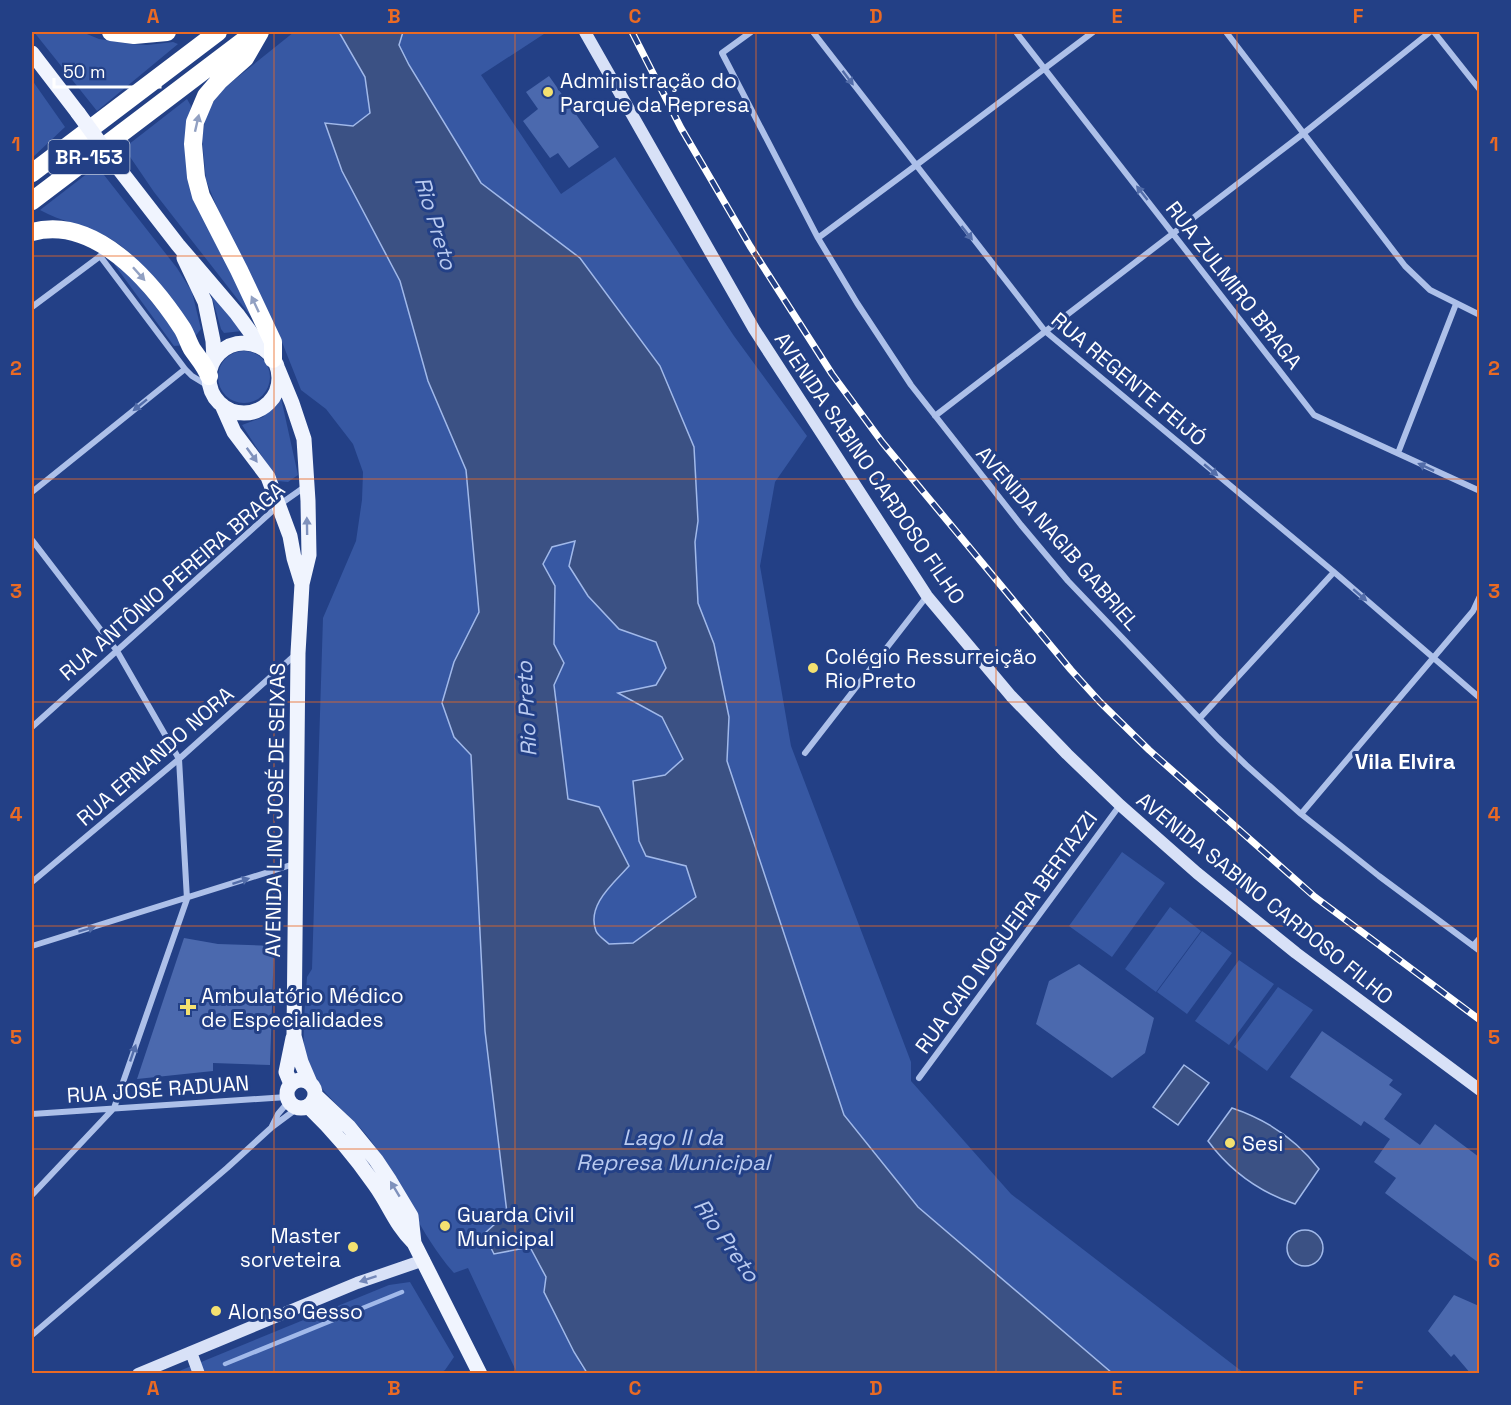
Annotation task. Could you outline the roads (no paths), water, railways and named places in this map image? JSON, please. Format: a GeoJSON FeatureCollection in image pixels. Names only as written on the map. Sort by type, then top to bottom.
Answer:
{"type":"FeatureCollection","features":[{"type":"Feature","properties":{"kind":"highway"},"geometry":{"type":"LineString","coordinates":[[111,32],[134,35],[167,32]]}},
{"type":"Feature","properties":{"kind":"highway","name":"BR-153"},"geometry":{"type":"LineString","coordinates":[[32,173],[218,32]]}},
{"type":"Feature","properties":{"kind":"highway"},"geometry":{"type":"LineString","coordinates":[[257,32],[245,58],[206,96],[195,122],[193,144],[196,177],[201,196],[273,342],[271,359]]}},
{"type":"Feature","properties":{"kind":"highway","name":"BR-153"},"geometry":{"type":"LineString","coordinates":[[32,201],[257,32]]}},
{"type":"Feature","properties":{"kind":"highway"},"geometry":{"type":"LineString","coordinates":[[32,232],[43,229],[84,236],[105,253],[129,263],[182,328],[192,349],[211,374]]}},
{"type":"Feature","properties":{"kind":"main road","name":"AVENIDA SABINO CARDOSO FILHO"},"geometry":{"type":"LineString","coordinates":[[585,32],[754,329],[927,596],[1011,696],[1120,805],[1197,873],[1296,953],[1479,1090]]}},
{"type":"Feature","properties":{"kind":"main road","name":"AVENIDA LINO JOSÉ DE SEIXAS"},"geometry":{"type":"LineString","coordinates":[[32,52],[178,245],[218,291],[271,359],[292,403],[304,440],[309,555],[302,584],[298,653],[294,1036],[301,1062],[300,1096],[352,1152],[377,1188],[400,1229],[414,1243],[480,1374]]}},
{"type":"Feature","properties":{"kind":"main road","name":"AVENIDA LINO JOSÉ DE SEIXAS"},"geometry":{"type":"LineString","coordinates":[[178,245],[205,302],[213,340],[211,374]]}},
{"type":"Feature","properties":{"kind":"main road"},"geometry":{"type":"LineString","coordinates":[[252,345],[271,359],[279,380],[277,391],[263,408],[253,412],[231,411],[214,397],[211,374],[221,352],[231,346],[252,345]]}},
{"type":"Feature","properties":{"kind":"main road","name":"AVENIDA LINO JOSÉ DE SEIXAS"},"geometry":{"type":"LineString","coordinates":[[222,405],[234,432],[267,477],[290,536],[302,584]]}},
{"type":"Feature","properties":{"kind":"main road"},"geometry":{"type":"LineString","coordinates":[[138,1374],[357,1283],[424,1260]]}},
{"type":"Feature","properties":{"kind":"main road"},"geometry":{"type":"LineString","coordinates":[[191,1352],[199,1374]]}},
{"type":"Feature","properties":{"kind":"street","name":"AVENIDA NAGIB GABRIEL"},"geometry":{"type":"LineString","coordinates":[[751,32],[722,53],[818,238],[911,385],[1021,525],[1068,581],[1218,738],[1301,814],[1378,876],[1479,951]]}},
{"type":"Feature","properties":{"kind":"street","name":"RUA REGENTE FEIJÓ"},"geometry":{"type":"LineString","coordinates":[[813,32],[1045,331],[1334,572],[1479,698]]}},
{"type":"Feature","properties":{"kind":"street","name":"RUA ZULMIRO BRAGA"},"geometry":{"type":"LineString","coordinates":[[1016,32],[1314,415],[1479,491]]}},
{"type":"Feature","properties":{"kind":"street"},"geometry":{"type":"LineString","coordinates":[[818,238],[1093,32]]}},
{"type":"Feature","properties":{"kind":"street"},"geometry":{"type":"LineString","coordinates":[[1226,32],[1405,266],[1430,290],[1479,315]]}},
{"type":"Feature","properties":{"kind":"street"},"geometry":{"type":"LineString","coordinates":[[935,416],[1174,234],[1432,32],[1479,90]]}},
{"type":"Feature","properties":{"kind":"street"},"geometry":{"type":"LineString","coordinates":[[32,307],[105,253],[192,376],[211,374]]}},
{"type":"Feature","properties":{"kind":"street"},"geometry":{"type":"LineString","coordinates":[[1398,453],[1456,304]]}},
{"type":"Feature","properties":{"kind":"street"},"geometry":{"type":"LineString","coordinates":[[32,492],[186,369]]}},
{"type":"Feature","properties":{"kind":"street","name":"RUA ANTÔNIO PEREIRA BRAGA"},"geometry":{"type":"LineString","coordinates":[[32,727],[279,505],[307,484]]}},
{"type":"Feature","properties":{"kind":"street"},"geometry":{"type":"LineString","coordinates":[[32,540],[117,651],[179,759],[187,899],[114,1108],[32,1195]]}},
{"type":"Feature","properties":{"kind":"street"},"geometry":{"type":"LineString","coordinates":[[1200,718],[1334,572]]}},
{"type":"Feature","properties":{"kind":"street"},"geometry":{"type":"LineString","coordinates":[[805,753],[927,596]]}},
{"type":"Feature","properties":{"kind":"street"},"geometry":{"type":"LineString","coordinates":[[1301,814],[1473,611],[1479,596]]}},
{"type":"Feature","properties":{"kind":"street","name":"RUA ERNANDO NORA"},"geometry":{"type":"LineString","coordinates":[[32,882],[179,759],[298,653]]}},
{"type":"Feature","properties":{"kind":"street","name":"RUA CAIO NOGUEIRA BERTAZZI"},"geometry":{"type":"LineString","coordinates":[[919,1078],[1120,805]]}},
{"type":"Feature","properties":{"kind":"street"},"geometry":{"type":"LineString","coordinates":[[32,946],[295,864]]}},
{"type":"Feature","properties":{"kind":"street"},"geometry":{"type":"LineString","coordinates":[[1473,946],[1479,938]]}},
{"type":"Feature","properties":{"kind":"street"},"geometry":{"type":"LineString","coordinates":[[272,1126],[278,1114],[300,1096]]}},
{"type":"Feature","properties":{"kind":"street"},"geometry":{"type":"LineString","coordinates":[[32,1335],[227,1168],[300,1096]]}},
{"type":"Feature","properties":{"kind":"street","name":"RUA JOSÉ RADUAN"},"geometry":{"type":"LineString","coordinates":[[32,1114],[300,1096]]}},
{"type":"Feature","properties":{"kind":"water","name":"Lago II da Represa Municipal"},"geometry":{"type":"Polygon","coordinates":[[[339,32],[403,32],[399,45],[409,65],[481,183],[580,258],[660,366],[694,447],[698,521],[695,542],[698,603],[714,644],[729,717],[727,761],[844,1115],[918,1207],[1112,1373],[587,1373],[544,1292],[546,1277],[530,1247],[494,1254],[484,1234],[507,1213],[485,1031],[471,755],[454,737],[442,703],[454,662],[479,612],[466,470],[428,381],[400,281],[342,171],[325,123],[353,126],[370,113],[365,77],[339,32]],[[575,541],[552,547],[543,564],[555,586],[554,644],[564,663],[554,685],[568,799],[599,807],[629,866],[609,887],[598,903],[594,921],[596,931],[609,944],[633,943],[696,897],[686,866],[646,856],[639,841],[633,781],[665,775],[683,759],[662,717],[618,693],[656,685],[666,668],[656,642],[619,629],[588,596],[569,566],[575,541]]]}},
{"type":"Feature","properties":{"kind":"water"},"geometry":{"type":"Polygon","coordinates":[[[1184,1065],[1209,1083],[1178,1125],[1153,1107],[1184,1065]]]}},
{"type":"Feature","properties":{"kind":"water"},"geometry":{"type":"Polygon","coordinates":[[[1232,1108],[1258,1118],[1280,1132],[1301,1148],[1319,1169],[1295,1204],[1247,1180],[1226,1162],[1208,1141],[1232,1108]]]}},
{"type":"Feature","properties":{"kind":"water"},"geometry":{"type":"Polygon","coordinates":[[[1305,1230],[1318,1235],[1323,1248],[1318,1261],[1305,1266],[1292,1261],[1287,1248],[1292,1235],[1305,1230]]]}},
{"type":"Feature","properties":{"kind":"waterway"},"geometry":{"type":"LineString","coordinates":[[225,1364],[402,1292]]}},
{"type":"Feature","properties":{"kind":"railway"},"geometry":{"type":"LineString","coordinates":[[632,32],[681,128],[750,246],[832,374],[882,442],[1071,670],[1149,750],[1315,897],[1480,1020]]}},
{"type":"Feature","properties":{"kind":"place","name":"Administração do Parque da Represa"},"geometry":{"type":"Point","coordinates":[548,92]}},
{"type":"Feature","properties":{"kind":"place","name":"Colégio Ressurreição Rio Preto"},"geometry":{"type":"Point","coordinates":[813,668]}},
{"type":"Feature","properties":{"kind":"place","name":"Ambulatório Médico de Especialidades"},"geometry":{"type":"Point","coordinates":[188,1007]}},
{"type":"Feature","properties":{"kind":"place","name":"Sesi"},"geometry":{"type":"Point","coordinates":[1230,1143]}},
{"type":"Feature","properties":{"kind":"place","name":"Guarda Civil Municipal"},"geometry":{"type":"Point","coordinates":[445,1226]}},
{"type":"Feature","properties":{"kind":"place","name":"Master sorveteira"},"geometry":{"type":"Point","coordinates":[353,1247]}},
{"type":"Feature","properties":{"kind":"place","name":"Alonso Gesso"},"geometry":{"type":"Point","coordinates":[216,1311]}},
{"type":"Feature","properties":{"kind":"district","name":"Vila Elvira"},"geometry":{"type":"Point","coordinates":[1405,761]}},
{"type":"Feature","properties":{"kind":"water label","name":"Rio Preto"},"geometry":{"type":"Point","coordinates":[436,223]}},
{"type":"Feature","properties":{"kind":"water label","name":"Rio Preto"},"geometry":{"type":"Point","coordinates":[526,709]}},
{"type":"Feature","properties":{"kind":"water label","name":"Rio Preto"},"geometry":{"type":"Point","coordinates":[727,1240]}}]}
